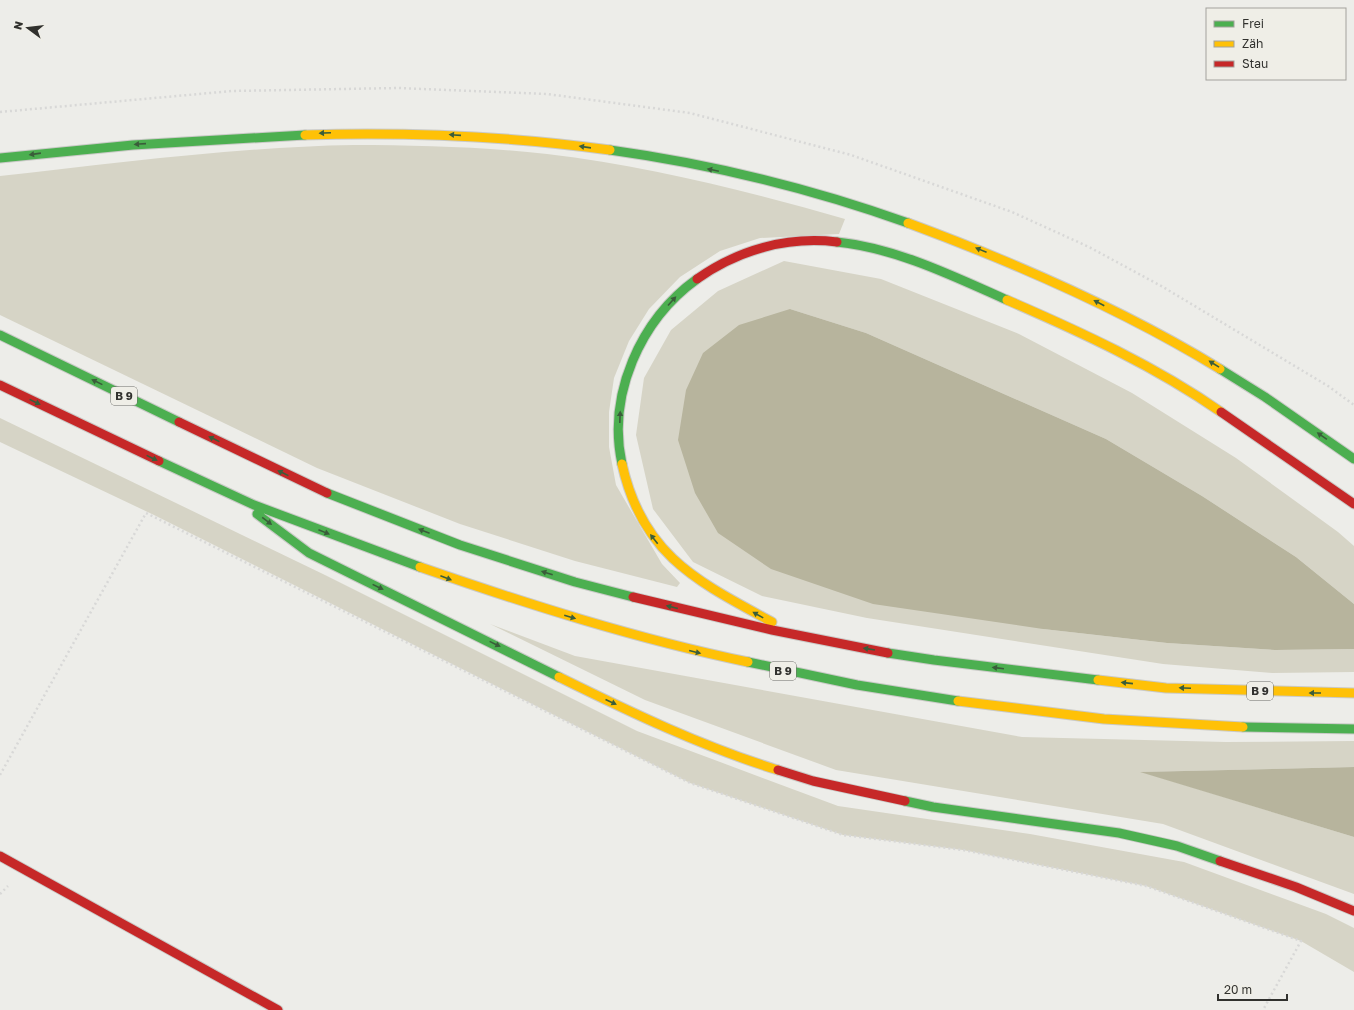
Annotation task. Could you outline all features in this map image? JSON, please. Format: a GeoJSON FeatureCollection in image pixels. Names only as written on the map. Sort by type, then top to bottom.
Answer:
{"type":"FeatureCollection","features":[{"type":"Feature","properties":{"kind":"main road"},"geometry":{"type":"LineString","coordinates":[[0,158],[70,149],[303,133],[416,133],[550,142],[625,153],[751,178],[851,204],[931,231],[981,250],[1091,298],[1211,362],[1286,411],[1354,459]]}},
{"type":"Feature","properties":{"kind":"main road"},"geometry":{"type":"LineString","coordinates":[[792,634],[698,581],[672,561],[652,536],[636,508],[624,478],[619,442],[621,409],[627,376],[640,346],[659,316],[678,294],[698,278],[724,262],[754,249],[779,243],[802,240],[835,241],[873,248],[928,267],[1052,318],[1176,382],[1273,447],[1354,504]]}},
{"type":"Feature","properties":{"kind":"main road","name":"B 9"},"geometry":{"type":"LineString","coordinates":[[0,335],[317,489],[460,545],[575,582],[677,608],[792,634],[854,647],[934,660],[1166,688],[1354,693]]}},
{"type":"Feature","properties":{"kind":"main road","name":"B 9"},"geometry":{"type":"LineString","coordinates":[[0,385],[236,497],[452,580],[568,617],[698,653],[898,693],[1004,708],[1149,723],[1237,728],[1354,729]]}},
{"type":"Feature","properties":{"kind":"main road"},"geometry":{"type":"LineString","coordinates":[[236,497],[310,553],[584,689],[696,740],[754,763],[812,781],[933,807],[1118,833],[1178,846],[1296,887],[1354,911]]}},
{"type":"Feature","properties":{"kind":"main road"},"geometry":{"type":"LineString","coordinates":[[0,856],[278,1010]]}},
{"type":"Feature","properties":{"kind":"path"},"geometry":{"type":"LineString","coordinates":[[0,775],[146,513],[690,783],[843,835],[962,850],[1146,886],[1301,941],[1263,1010]]}},
{"type":"Feature","properties":{"kind":"shaded area"},"geometry":{"type":"Polygon","coordinates":[[[354,145],[475,148],[585,159],[698,180],[845,219],[839,234],[760,238],[720,251],[680,277],[649,309],[629,341],[614,378],[609,412],[609,447],[616,485],[662,564],[680,583],[677,587],[575,561],[460,524],[317,468],[0,315],[0,176],[221,152],[309,146],[354,145]]]}},
{"type":"Feature","properties":{"kind":"shaded area"},"geometry":{"type":"Polygon","coordinates":[[[784,261],[881,279],[1019,334],[1132,393],[1236,458],[1338,532],[1354,546],[1354,604],[1296,557],[1202,496],[1106,439],[866,333],[790,309],[1043,629],[1167,643],[1275,650],[1354,649],[1354,672],[1272,673],[1163,664],[867,618],[762,596],[693,562],[653,509],[636,435],[644,378],[671,330],[718,291],[784,261]]]}},
{"type":"Feature","properties":{"kind":"shaded area"},"geometry":{"type":"Polygon","coordinates":[[[790,309],[866,333],[1106,439],[1202,496],[1296,557],[1354,604],[1354,649],[1275,650],[1167,643],[1043,629],[873,604],[771,569],[718,533],[695,493],[678,440],[686,390],[703,353],[739,325],[790,309]]]}},
{"type":"Feature","properties":{"kind":"shaded area"},"geometry":{"type":"Polygon","coordinates":[[[0,418],[325,575],[637,731],[838,806],[1030,834],[1184,862],[1326,914],[1354,928],[1354,972],[1301,941],[1146,886],[963,850],[843,835],[690,783],[154,515],[0,442],[0,418]]]}},
{"type":"Feature","properties":{"kind":"shaded area"},"geometry":{"type":"Polygon","coordinates":[[[490,624],[575,656],[1022,737],[1226,742],[1354,741],[1354,767],[1142,772],[1354,837],[1354,894],[1163,824],[836,770],[645,700],[490,624]]]}},
{"type":"Feature","properties":{"kind":"shaded area"},"geometry":{"type":"Polygon","coordinates":[[[1354,767],[1354,837],[1140,772],[1354,767]]]}},
{"type":"Feature","properties":{"kind":"traffic: fast"},"geometry":{"type":"LineString","coordinates":[[0,158],[133,145],[305,135]]}},
{"type":"Feature","properties":{"kind":"traffic: fast"},"geometry":{"type":"LineString","coordinates":[[610,150],[724,170],[761,179],[836,199],[908,223]]}},
{"type":"Feature","properties":{"kind":"traffic: fast"},"geometry":{"type":"LineString","coordinates":[[837,242],[881,250],[924,264],[1007,300]]}},
{"type":"Feature","properties":{"kind":"traffic: fast"},"geometry":{"type":"LineString","coordinates":[[622,464],[619,438],[619,412],[624,386],[632,361],[644,337],[659,316],[677,296],[697,279]]}},
{"type":"Feature","properties":{"kind":"traffic: fast"},"geometry":{"type":"LineString","coordinates":[[0,335],[179,422]]}},
{"type":"Feature","properties":{"kind":"traffic: fast"},"geometry":{"type":"LineString","coordinates":[[1220,369],[1265,397],[1354,459]]}},
{"type":"Feature","properties":{"kind":"traffic: fast"},"geometry":{"type":"LineString","coordinates":[[159,461],[254,505],[420,567]]}},
{"type":"Feature","properties":{"kind":"traffic: fast"},"geometry":{"type":"LineString","coordinates":[[327,493],[460,545],[575,582],[633,597]]}},
{"type":"Feature","properties":{"kind":"traffic: fast"},"geometry":{"type":"LineString","coordinates":[[257,514],[309,553],[559,677]]}},
{"type":"Feature","properties":{"kind":"traffic: fast"},"geometry":{"type":"LineString","coordinates":[[888,653],[1098,680]]}},
{"type":"Feature","properties":{"kind":"traffic: fast"},"geometry":{"type":"LineString","coordinates":[[748,662],[857,685],[958,701]]}},
{"type":"Feature","properties":{"kind":"traffic: fast"},"geometry":{"type":"LineString","coordinates":[[1243,727],[1354,729]]}},
{"type":"Feature","properties":{"kind":"traffic: fast"},"geometry":{"type":"LineString","coordinates":[[905,801],[933,807],[1119,833],[1177,846],[1220,861]]}},
{"type":"Feature","properties":{"kind":"traffic: slow"},"geometry":{"type":"LineString","coordinates":[[305,135],[382,134],[458,136],[534,141],[610,150]]}},
{"type":"Feature","properties":{"kind":"traffic: slow"},"geometry":{"type":"LineString","coordinates":[[908,223],[989,254],[1068,288],[1145,326],[1220,369]]}},
{"type":"Feature","properties":{"kind":"traffic: slow"},"geometry":{"type":"LineString","coordinates":[[1007,300],[1090,337],[1144,365],[1196,395],[1221,412]]}},
{"type":"Feature","properties":{"kind":"traffic: slow"},"geometry":{"type":"LineString","coordinates":[[622,464],[631,495],[643,521],[658,543],[676,562],[720,593],[772,622]]}},
{"type":"Feature","properties":{"kind":"traffic: slow"},"geometry":{"type":"LineString","coordinates":[[420,567],[582,620],[665,643],[748,662]]}},
{"type":"Feature","properties":{"kind":"traffic: slow"},"geometry":{"type":"LineString","coordinates":[[559,677],[694,740],[778,770]]}},
{"type":"Feature","properties":{"kind":"traffic: slow"},"geometry":{"type":"LineString","coordinates":[[1098,680],[1166,688],[1354,693]]}},
{"type":"Feature","properties":{"kind":"traffic: slow"},"geometry":{"type":"LineString","coordinates":[[958,701],[1104,719],[1243,727]]}},
{"type":"Feature","properties":{"kind":"traffic: jam"},"geometry":{"type":"LineString","coordinates":[[697,279],[729,260],[764,247],[800,241],[837,242]]}},
{"type":"Feature","properties":{"kind":"traffic: jam"},"geometry":{"type":"LineString","coordinates":[[0,385],[159,461]]}},
{"type":"Feature","properties":{"kind":"traffic: jam"},"geometry":{"type":"LineString","coordinates":[[1221,412],[1354,504]]}},
{"type":"Feature","properties":{"kind":"traffic: jam"},"geometry":{"type":"LineString","coordinates":[[179,422],[327,493]]}},
{"type":"Feature","properties":{"kind":"traffic: jam"},"geometry":{"type":"LineString","coordinates":[[633,597],[772,630],[888,653]]}},
{"type":"Feature","properties":{"kind":"traffic: jam"},"geometry":{"type":"LineString","coordinates":[[778,770],[813,781],[905,801]]}},
{"type":"Feature","properties":{"kind":"traffic: jam"},"geometry":{"type":"LineString","coordinates":[[0,856],[278,1010]]}},
{"type":"Feature","properties":{"kind":"traffic: jam"},"geometry":{"type":"LineString","coordinates":[[1220,861],[1296,887],[1354,911]]}}]}
